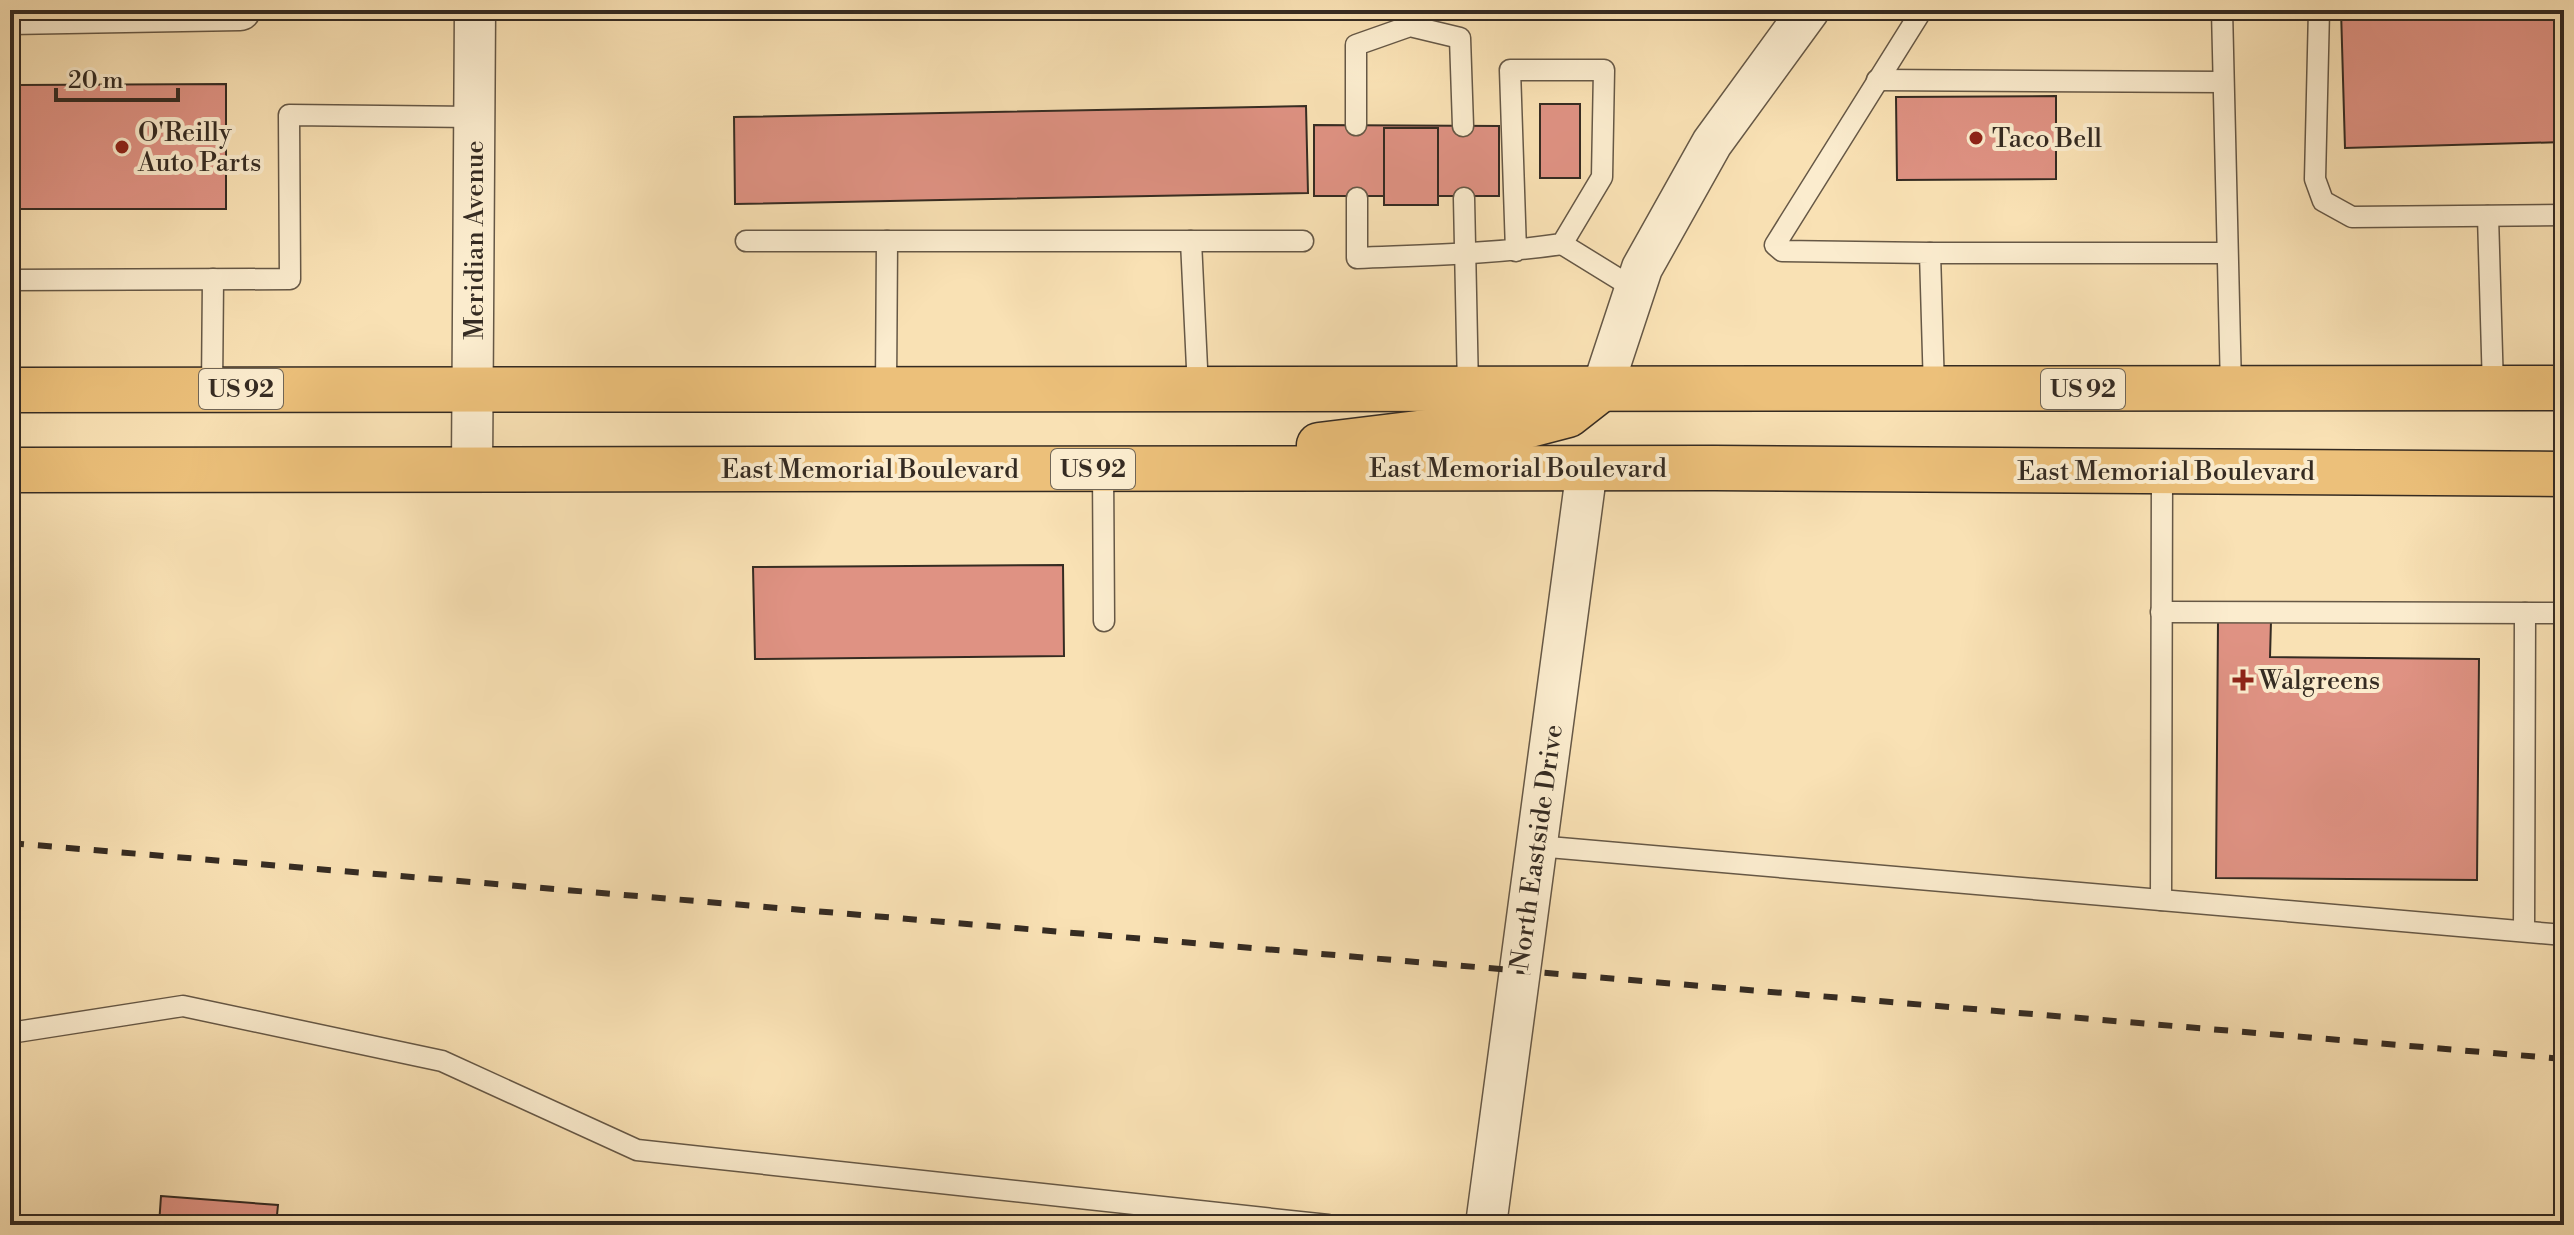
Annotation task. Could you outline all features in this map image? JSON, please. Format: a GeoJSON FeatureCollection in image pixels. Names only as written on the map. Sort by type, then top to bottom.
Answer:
{"type":"FeatureCollection","features":[{"type":"Feature","properties":{"kind":"main road","name":"US 92"},"geometry":{"type":"LineString","coordinates":[[10,390],[2564,388]]}},
{"type":"Feature","properties":{"kind":"main road"},"geometry":{"type":"LineString","coordinates":[[1113,469],[1434,431],[1522,427],[1568,415],[1602,389]]}},
{"type":"Feature","properties":{"kind":"main road","name":"East Memorial Boulevard"},"geometry":{"type":"LineString","coordinates":[[472,469],[1587,468],[2564,474]]}},
{"type":"Feature","properties":{"kind":"main road","name":"US 92"},"geometry":{"type":"LineString","coordinates":[[10,470],[472,469]]}},
{"type":"Feature","properties":{"kind":"street"},"geometry":{"type":"LineString","coordinates":[[10,14],[240,10]]}},
{"type":"Feature","properties":{"kind":"street","name":"Meridian Avenue"},"geometry":{"type":"LineString","coordinates":[[472,469],[475,10]]}},
{"type":"Feature","properties":{"kind":"street"},"geometry":{"type":"LineString","coordinates":[[1602,389],[1642,268],[1712,143],[1809,10]]}},
{"type":"Feature","properties":{"kind":"street","name":"North Eastside Drive"},"geometry":{"type":"LineString","coordinates":[[1486,1225],[1587,468]]}},
{"type":"Feature","properties":{"kind":"lane"},"geometry":{"type":"LineString","coordinates":[[1922,10],[1775,245],[1782,251],[2226,253]]}},
{"type":"Feature","properties":{"kind":"lane"},"geometry":{"type":"LineString","coordinates":[[2222,10],[2231,388]]}},
{"type":"Feature","properties":{"kind":"lane"},"geometry":{"type":"LineString","coordinates":[[2319,10],[2315,179],[2323,201],[2352,217],[2564,215]]}},
{"type":"Feature","properties":{"kind":"lane"},"geometry":{"type":"LineString","coordinates":[[1356,125],[1356,45],[1409,18],[1460,38],[1463,126]]}},
{"type":"Feature","properties":{"kind":"lane"},"geometry":{"type":"LineString","coordinates":[[1516,251],[1510,70],[1604,70],[1602,177],[1562,244]]}},
{"type":"Feature","properties":{"kind":"lane"},"geometry":{"type":"LineString","coordinates":[[1877,80],[2223,82]]}},
{"type":"Feature","properties":{"kind":"lane"},"geometry":{"type":"LineString","coordinates":[[10,280],[290,279],[289,115],[474,117]]}},
{"type":"Feature","properties":{"kind":"lane"},"geometry":{"type":"LineString","coordinates":[[1357,198],[1357,258],[1516,251],[1562,244],[1635,289]]}},
{"type":"Feature","properties":{"kind":"lane"},"geometry":{"type":"LineString","coordinates":[[1464,198],[1468,389]]}},
{"type":"Feature","properties":{"kind":"lane"},"geometry":{"type":"LineString","coordinates":[[2488,216],[2493,388]]}},
{"type":"Feature","properties":{"kind":"lane"},"geometry":{"type":"LineString","coordinates":[[746,241],[1303,241]]}},
{"type":"Feature","properties":{"kind":"lane"},"geometry":{"type":"LineString","coordinates":[[886,389],[887,241]]}},
{"type":"Feature","properties":{"kind":"lane"},"geometry":{"type":"LineString","coordinates":[[1191,241],[1198,389]]}},
{"type":"Feature","properties":{"kind":"lane"},"geometry":{"type":"LineString","coordinates":[[1930,253],[1934,389]]}},
{"type":"Feature","properties":{"kind":"lane"},"geometry":{"type":"LineString","coordinates":[[212,389],[213,279]]}},
{"type":"Feature","properties":{"kind":"lane"},"geometry":{"type":"LineString","coordinates":[[1104,621],[1113,469]]}},
{"type":"Feature","properties":{"kind":"lane"},"geometry":{"type":"LineString","coordinates":[[2161,900],[2162,471]]}},
{"type":"Feature","properties":{"kind":"lane"},"geometry":{"type":"LineString","coordinates":[[2161,612],[2564,613]]}},
{"type":"Feature","properties":{"kind":"lane"},"geometry":{"type":"LineString","coordinates":[[2524,931],[2525,613]]}},
{"type":"Feature","properties":{"kind":"lane"},"geometry":{"type":"LineString","coordinates":[[1537,846],[2564,935]]}},
{"type":"Feature","properties":{"kind":"lane"},"geometry":{"type":"LineString","coordinates":[[10,1033],[183,1006],[442,1061],[637,1150],[1328,1225]]}},
{"type":"Feature","properties":{"kind":"building"},"geometry":{"type":"Polygon","coordinates":[[[2341,10],[2564,10],[2564,142],[2345,148],[2341,10]]]}},
{"type":"Feature","properties":{"kind":"building","name":"O'Reilly Auto Parts"},"geometry":{"type":"Polygon","coordinates":[[[226,84],[226,209],[19,209],[18,85],[226,84]]]}},
{"type":"Feature","properties":{"kind":"building","name":"Taco Bell"},"geometry":{"type":"Polygon","coordinates":[[[2056,96],[2056,179],[1897,180],[1896,97],[2056,96]]]}},
{"type":"Feature","properties":{"kind":"building"},"geometry":{"type":"Polygon","coordinates":[[[1540,104],[1580,104],[1580,178],[1540,178],[1540,104]]]}},
{"type":"Feature","properties":{"kind":"building"},"geometry":{"type":"Polygon","coordinates":[[[1306,106],[1308,193],[735,204],[734,117],[1306,106]]]}},
{"type":"Feature","properties":{"kind":"building"},"geometry":{"type":"Polygon","coordinates":[[[1314,125],[1499,126],[1499,196],[1314,196],[1314,125]]]}},
{"type":"Feature","properties":{"kind":"building"},"geometry":{"type":"Polygon","coordinates":[[[1384,128],[1438,128],[1438,205],[1384,205],[1384,128]]]}},
{"type":"Feature","properties":{"kind":"building"},"geometry":{"type":"Polygon","coordinates":[[[1063,565],[1064,656],[755,659],[753,567],[1063,565]]]}},
{"type":"Feature","properties":{"kind":"building","name":"Walgreens"},"geometry":{"type":"Polygon","coordinates":[[[2218,620],[2271,621],[2270,657],[2479,659],[2477,880],[2216,878],[2218,620]]]}},
{"type":"Feature","properties":{"kind":"building"},"geometry":{"type":"Polygon","coordinates":[[[161,1196],[278,1205],[276,1225],[159,1225],[161,1196]]]}},
{"type":"Feature","properties":{"kind":"railway"},"geometry":{"type":"LineString","coordinates":[[10,843],[2564,1059]]}},
{"type":"Feature","properties":{"kind":"place","name":"Taco Bell"},"geometry":{"type":"Point","coordinates":[1976,138]}},
{"type":"Feature","properties":{"kind":"place","name":"O'Reilly Auto Parts"},"geometry":{"type":"Point","coordinates":[122,147]}},
{"type":"Feature","properties":{"kind":"place","name":"Walgreens"},"geometry":{"type":"Point","coordinates":[2243,680]}}]}
